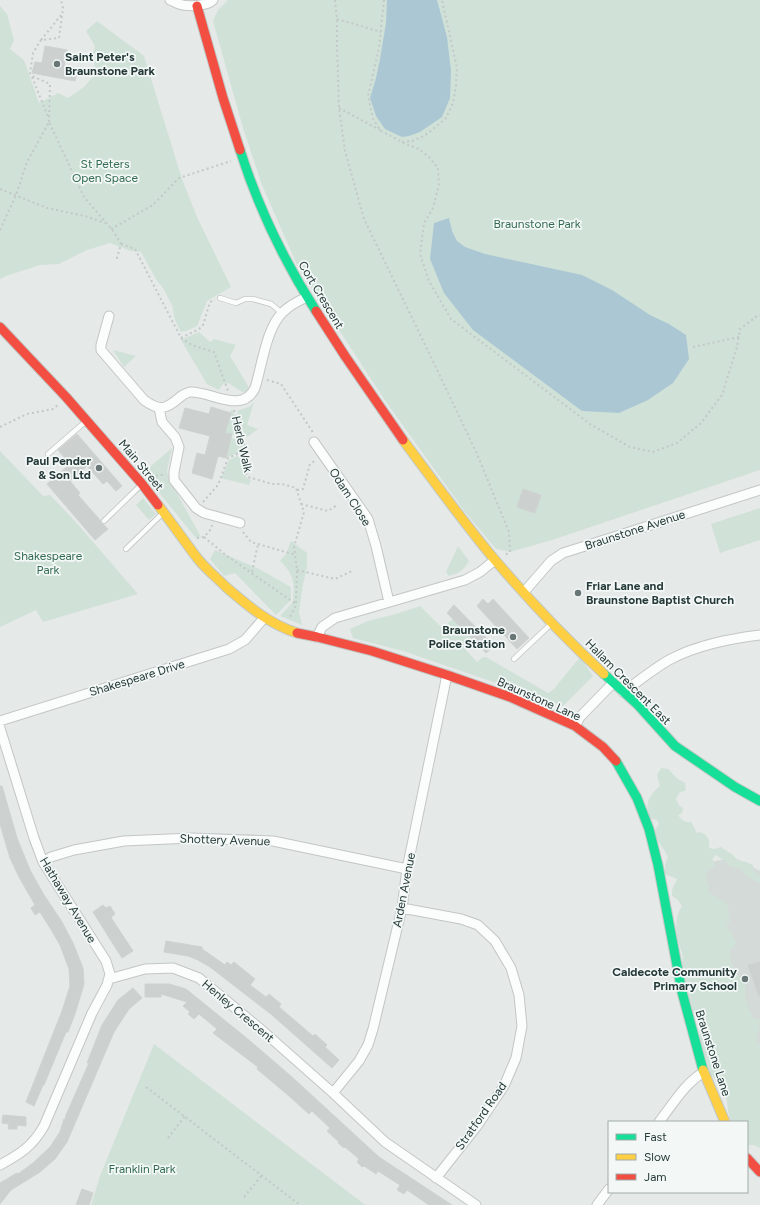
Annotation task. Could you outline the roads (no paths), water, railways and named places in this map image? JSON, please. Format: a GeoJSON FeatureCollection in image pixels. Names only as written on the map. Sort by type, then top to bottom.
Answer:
{"type":"FeatureCollection","features":[{"type":"Feature","properties":{"kind":"street"},"geometry":{"type":"LineString","coordinates":[[170,0],[180,5],[197,6],[213,0]]}},
{"type":"Feature","properties":{"kind":"street","name":"Cort Crescent"},"geometry":{"type":"LineString","coordinates":[[197,6],[223,98],[242,157],[259,202],[278,245],[307,297],[345,356],[402,438],[495,560]]}},
{"type":"Feature","properties":{"kind":"street"},"geometry":{"type":"LineString","coordinates":[[109,316],[101,350],[144,400],[159,408],[166,408],[188,392],[198,392],[232,401],[243,400],[253,394],[267,342],[274,323],[282,312],[293,304],[307,297]]}},
{"type":"Feature","properties":{"kind":"street","name":"Main Street"},"geometry":{"type":"LineString","coordinates":[[0,327],[87,420],[142,484],[199,560],[242,601],[264,618]]}},
{"type":"Feature","properties":{"kind":"street"},"geometry":{"type":"LineString","coordinates":[[159,408],[162,422],[175,437],[179,447],[174,480],[197,509],[213,516],[240,523]]}},
{"type":"Feature","properties":{"kind":"street","name":"Odam Close"},"geometry":{"type":"LineString","coordinates":[[314,442],[368,519],[389,602]]}},
{"type":"Feature","properties":{"kind":"street","name":"Braunstone Avenue"},"geometry":{"type":"LineString","coordinates":[[524,592],[551,561],[563,552],[620,536],[760,490]]}},
{"type":"Feature","properties":{"kind":"street"},"geometry":{"type":"LineString","coordinates":[[317,637],[322,627],[335,618],[465,580],[480,572],[495,560]]}},
{"type":"Feature","properties":{"kind":"street","name":"Hallam Crescent East"},"geometry":{"type":"LineString","coordinates":[[495,560],[580,652],[638,705],[675,746],[735,787],[760,801]]}},
{"type":"Feature","properties":{"kind":"street","name":"Braunstone Lane"},"geometry":{"type":"LineString","coordinates":[[264,618],[284,629],[299,634],[372,651],[510,697],[575,726],[603,747],[616,761],[637,798],[649,829],[658,865],[682,992],[704,1072],[725,1121]]}},
{"type":"Feature","properties":{"kind":"street","name":"Shakespeare Drive"},"geometry":{"type":"LineString","coordinates":[[0,721],[229,649],[245,640],[264,618]]}},
{"type":"Feature","properties":{"kind":"street"},"geometry":{"type":"LineString","coordinates":[[623,692],[668,660],[696,648],[734,638],[760,635]]}},
{"type":"Feature","properties":{"kind":"street","name":"Arden Avenue"},"geometry":{"type":"LineString","coordinates":[[333,1093],[359,1061],[368,1046],[402,908],[408,869],[447,675]]}},
{"type":"Feature","properties":{"kind":"street"},"geometry":{"type":"LineString","coordinates":[[575,726],[580,717],[613,683]]}},
{"type":"Feature","properties":{"kind":"street","name":"Hathaway Avenue"},"geometry":{"type":"LineString","coordinates":[[0,728],[34,838],[43,862],[106,961],[110,974],[109,979]]}},
{"type":"Feature","properties":{"kind":"street","name":"Shottery Avenue"},"geometry":{"type":"LineString","coordinates":[[43,862],[51,857],[74,850],[124,841],[191,838],[273,841],[408,869]]}},
{"type":"Feature","properties":{"kind":"street","name":"Stratford Road"},"geometry":{"type":"LineString","coordinates":[[402,908],[461,919],[478,925],[495,941],[511,968],[519,995],[522,1026],[516,1058],[504,1086],[477,1126],[436,1178]]}},
{"type":"Feature","properties":{"kind":"street","name":"Henley Crescent"},"geometry":{"type":"LineString","coordinates":[[109,979],[145,969],[173,968],[199,978],[264,1032],[333,1093],[385,1142],[476,1205]]}},
{"type":"Feature","properties":{"kind":"street"},"geometry":{"type":"LineString","coordinates":[[0,1165],[18,1156],[26,1149],[44,1126],[92,1013],[109,979]]}},
{"type":"Feature","properties":{"kind":"street"},"geometry":{"type":"LineString","coordinates":[[660,1121],[688,1084],[704,1072]]}},
{"type":"Feature","properties":{"kind":"street"},"geometry":{"type":"LineString","coordinates":[[748,1159],[760,1172]]}},
{"type":"Feature","properties":{"kind":"street"},"geometry":{"type":"LineString","coordinates":[[596,1205],[608,1189]]}},
{"type":"Feature","properties":{"kind":"lane"},"geometry":{"type":"LineString","coordinates":[[220,298],[236,303],[245,299],[253,299],[271,304],[282,312]]}},
{"type":"Feature","properties":{"kind":"lane"},"geometry":{"type":"LineString","coordinates":[[48,454],[87,420]]}},
{"type":"Feature","properties":{"kind":"lane"},"geometry":{"type":"LineString","coordinates":[[104,521],[142,484]]}},
{"type":"Feature","properties":{"kind":"lane"},"geometry":{"type":"LineString","coordinates":[[126,549],[164,512]]}},
{"type":"Feature","properties":{"kind":"lane"},"geometry":{"type":"LineString","coordinates":[[514,659],[552,623]]}},
{"type":"Feature","properties":{"kind":"water"},"geometry":{"type":"Polygon","coordinates":[[[387,0],[437,0],[447,37],[451,71],[450,98],[442,117],[420,132],[402,137],[385,129],[376,116],[370,98],[380,59],[386,23],[387,0]]]}},
{"type":"Feature","properties":{"kind":"water"},"geometry":{"type":"Polygon","coordinates":[[[449,218],[452,231],[457,241],[465,247],[485,254],[582,275],[612,290],[650,315],[669,324],[686,335],[689,359],[673,383],[648,400],[619,413],[582,411],[473,330],[444,293],[430,259],[434,223],[449,218]]]}},
{"type":"Feature","properties":{"kind":"place","name":"Saint Peter's Braunstone Park"},"geometry":{"type":"Point","coordinates":[57,64]}},
{"type":"Feature","properties":{"kind":"place","name":"Paul Pender & Son Ltd"},"geometry":{"type":"Point","coordinates":[99,468]}},
{"type":"Feature","properties":{"kind":"place","name":"Friar Lane and Braunstone Baptist Church"},"geometry":{"type":"Point","coordinates":[578,593]}},
{"type":"Feature","properties":{"kind":"place","name":"Braunstone Police Station"},"geometry":{"type":"Point","coordinates":[513,637]}},
{"type":"Feature","properties":{"kind":"place","name":"Caldecote Community Primary School"},"geometry":{"type":"Point","coordinates":[745,979]}},
{"type":"Feature","properties":{"kind":"park label","name":"St Peters Open Space"},"geometry":{"type":"Point","coordinates":[105,171]}},
{"type":"Feature","properties":{"kind":"park label","name":"Braunstone Park"},"geometry":{"type":"Point","coordinates":[537,224]}},
{"type":"Feature","properties":{"kind":"park label","name":"Shakespeare Park"},"geometry":{"type":"Point","coordinates":[48,563]}},
{"type":"Feature","properties":{"kind":"park label","name":"Franklin Park"},"geometry":{"type":"Point","coordinates":[142,1169]}}]}
